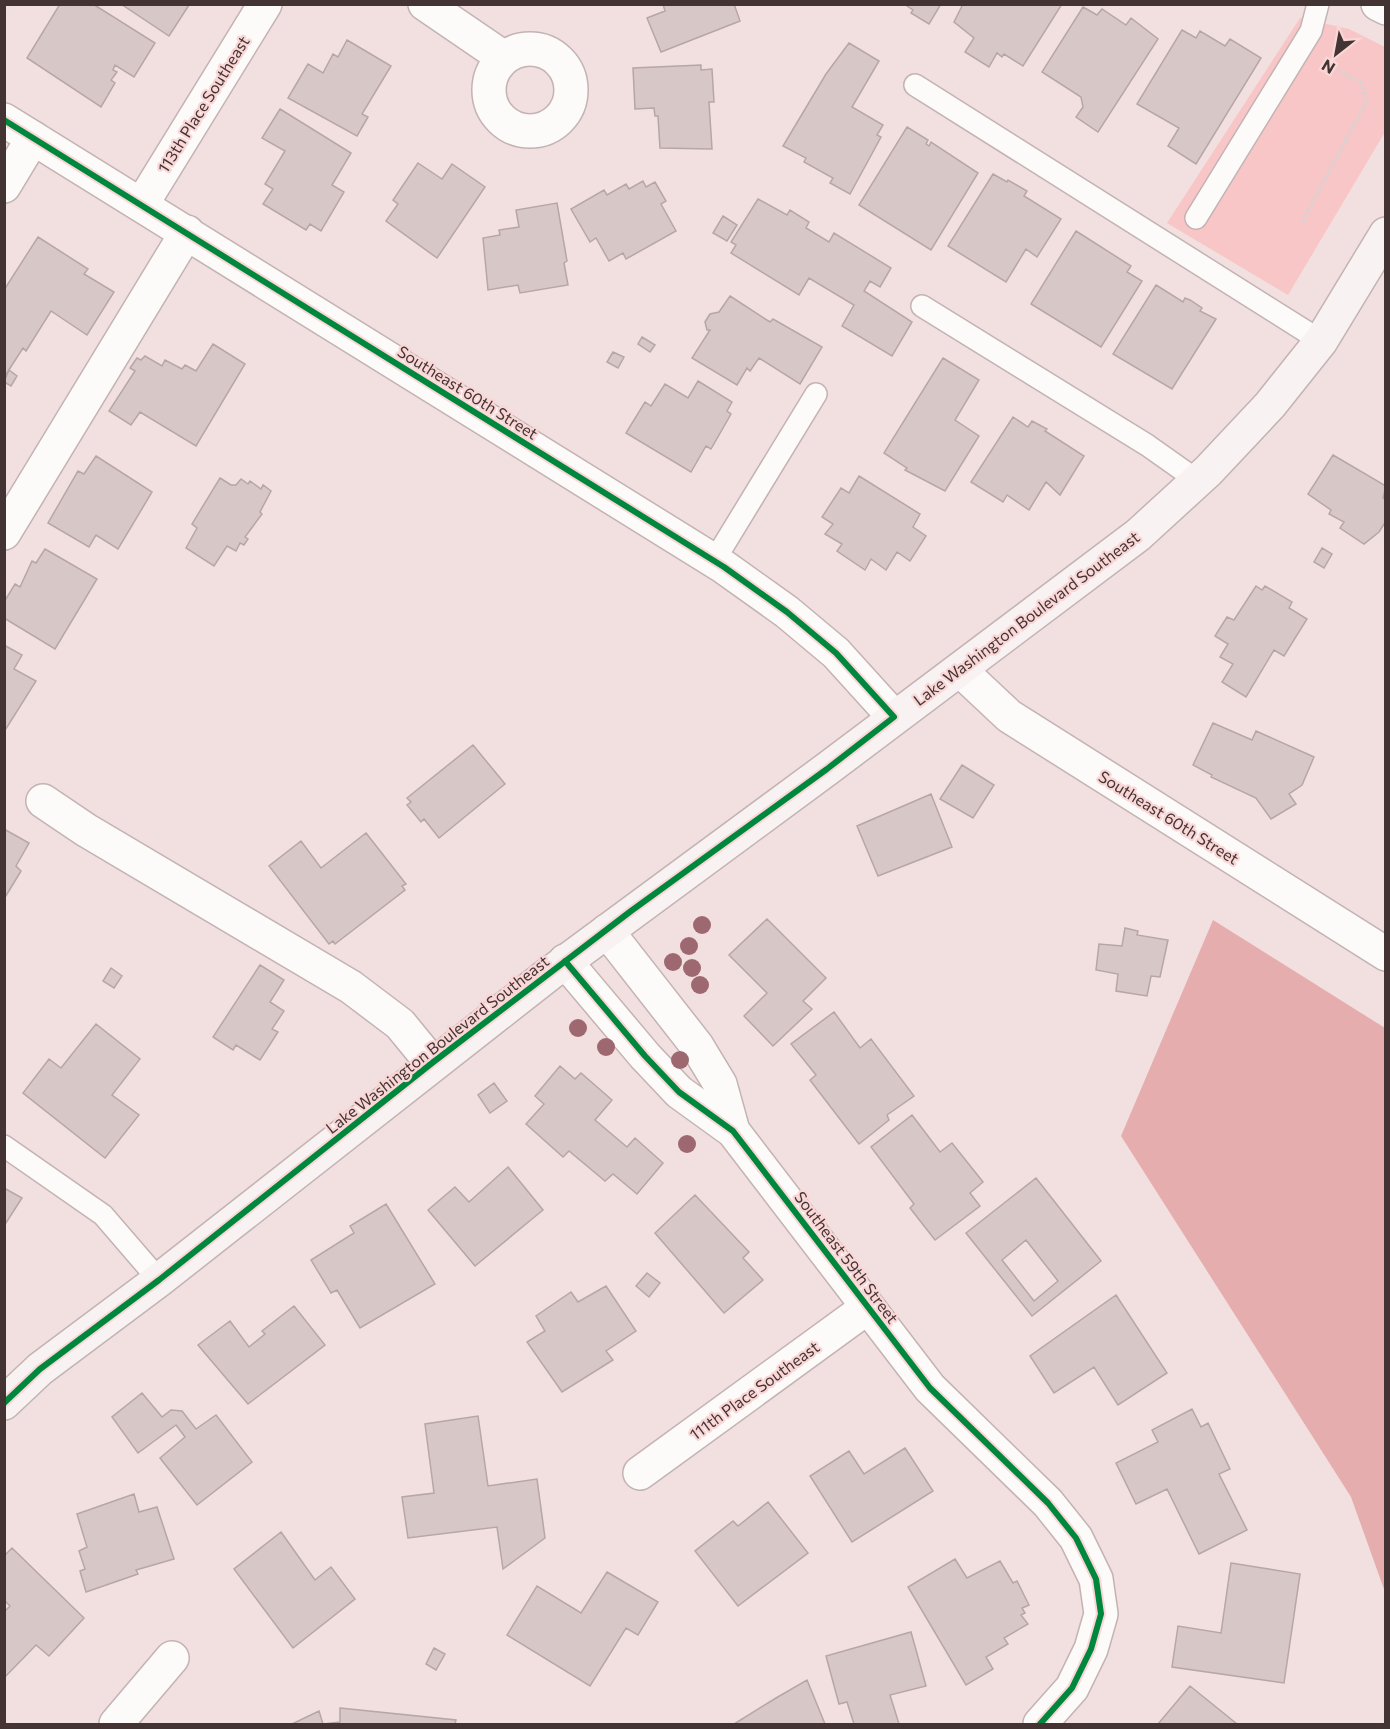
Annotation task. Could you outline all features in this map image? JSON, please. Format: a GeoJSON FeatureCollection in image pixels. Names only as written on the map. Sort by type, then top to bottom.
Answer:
{"type":"FeatureCollection","features":[{"type":"Feature","properties":{"kind":"main road","name":"Lake Washington Boulevard Southeast"},"geometry":{"type":"LineString","coordinates":[[4,1403],[40,1369],[159,1280],[432,1063],[565,961],[827,769],[1138,535],[1198,481],[1270,405],[1321,340],[1386,234]]}},
{"type":"Feature","properties":{"kind":"street","name":"113th Place Southeast"},"geometry":{"type":"LineString","coordinates":[[142,204],[265,4]]}},
{"type":"Feature","properties":{"kind":"street"},"geometry":{"type":"LineString","coordinates":[[424,4],[504,58]]}},
{"type":"Feature","properties":{"kind":"street"},"geometry":{"type":"LineString","coordinates":[[1378,4],[1386,8]]}},
{"type":"Feature","properties":{"kind":"street","name":"Southeast 60th Street"},"geometry":{"type":"LineString","coordinates":[[4,120],[714,561],[787,612],[836,653],[894,717]]}},
{"type":"Feature","properties":{"kind":"street"},"geometry":{"type":"LineString","coordinates":[[4,186],[33,138]]}},
{"type":"Feature","properties":{"kind":"street"},"geometry":{"type":"LineString","coordinates":[[4,532],[187,232]]}},
{"type":"Feature","properties":{"kind":"street","name":"Southeast 60th Street"},"geometry":{"type":"LineString","coordinates":[[960,670],[1009,716],[1386,954]]}},
{"type":"Feature","properties":{"kind":"street"},"geometry":{"type":"LineString","coordinates":[[43,801],[86,830],[351,987],[400,1024],[432,1063]]}},
{"type":"Feature","properties":{"kind":"street","name":"Southeast 59th Street"},"geometry":{"type":"LineString","coordinates":[[607,931],[697,1046],[720,1084],[734,1131]]}},
{"type":"Feature","properties":{"kind":"street","name":"Southeast 59th Street"},"geometry":{"type":"LineString","coordinates":[[565,961],[645,1056],[679,1092],[734,1131],[930,1388],[1048,1503],[1076,1538],[1096,1579],[1101,1614],[1091,1649],[1072,1688],[1040,1725]]}},
{"type":"Feature","properties":{"kind":"street","name":"111th Place Southeast"},"geometry":{"type":"LineString","coordinates":[[640,1473],[868,1307]]}},
{"type":"Feature","properties":{"kind":"street"},"geometry":{"type":"LineString","coordinates":[[117,1725],[172,1658]]}},
{"type":"Feature","properties":{"kind":"lane"},"geometry":{"type":"LineString","coordinates":[[1196,218],[1311,31],[1318,4]]}},
{"type":"Feature","properties":{"kind":"lane"},"geometry":{"type":"LineString","coordinates":[[915,85],[1321,340]]}},
{"type":"Feature","properties":{"kind":"lane"},"geometry":{"type":"LineString","coordinates":[[922,306],[1147,445],[1198,481]]}},
{"type":"Feature","properties":{"kind":"lane"},"geometry":{"type":"LineString","coordinates":[[714,561],[816,394]]}},
{"type":"Feature","properties":{"kind":"lane"},"geometry":{"type":"LineString","coordinates":[[4,1146],[103,1215],[159,1280]]}},
{"type":"Feature","properties":{"kind":"path"},"geometry":{"type":"LineString","coordinates":[[1300,48],[1361,83],[1367,101],[1302,222]]}},
{"type":"Feature","properties":{"kind":"shaded area"},"geometry":{"type":"Polygon","coordinates":[[[1300,18],[1349,29],[1385,47],[1385,132],[1288,295],[1167,223],[1300,18]]]}},
{"type":"Feature","properties":{"kind":"shaded area"},"geometry":{"type":"Polygon","coordinates":[[[1213,920],[1385,1028],[1385,1592],[1351,1497],[1121,1136],[1213,920]]]}},
{"type":"Feature","properties":{"kind":"building"},"geometry":{"type":"Polygon","coordinates":[[[60,4],[93,4],[155,43],[134,77],[115,65],[113,70],[117,72],[111,80],[115,83],[101,107],[27,58],[60,4]]]}},
{"type":"Feature","properties":{"kind":"building"},"geometry":{"type":"Polygon","coordinates":[[[121,4],[188,4],[189,5],[169,36],[121,4]]]}},
{"type":"Feature","properties":{"kind":"building"},"geometry":{"type":"Polygon","coordinates":[[[663,4],[734,4],[740,21],[661,52],[647,18],[665,11],[663,4]]]}},
{"type":"Feature","properties":{"kind":"building"},"geometry":{"type":"Polygon","coordinates":[[[904,4],[941,4],[929,24],[911,13],[913,10],[904,4]]]}},
{"type":"Feature","properties":{"kind":"building"},"geometry":{"type":"Polygon","coordinates":[[[963,4],[1062,4],[1023,66],[1004,54],[1002,57],[997,53],[989,67],[965,52],[974,38],[954,22],[963,4]]]}},
{"type":"Feature","properties":{"kind":"building"},"geometry":{"type":"Polygon","coordinates":[[[1083,7],[1097,15],[1102,9],[1126,25],[1131,18],[1158,39],[1098,132],[1076,117],[1083,107],[1081,97],[1042,72],[1083,7]]]}},
{"type":"Feature","properties":{"kind":"building"},"geometry":{"type":"Polygon","coordinates":[[[1182,30],[1196,38],[1200,31],[1225,46],[1230,39],[1261,58],[1196,164],[1168,146],[1179,128],[1137,104],[1182,30]]]}},
{"type":"Feature","properties":{"kind":"building"},"geometry":{"type":"Polygon","coordinates":[[[347,40],[391,66],[362,114],[368,117],[357,136],[288,98],[308,64],[323,73],[333,54],[338,57],[347,40]]]}},
{"type":"Feature","properties":{"kind":"building"},"geometry":{"type":"Polygon","coordinates":[[[849,43],[879,61],[852,107],[883,125],[877,135],[881,137],[850,194],[830,183],[833,178],[804,162],[806,158],[783,146],[826,74],[849,43]]]}},
{"type":"Feature","properties":{"kind":"building"},"geometry":{"type":"Polygon","coordinates":[[[701,65],[701,70],[712,69],[714,102],[709,102],[712,149],[660,148],[658,116],[655,116],[654,108],[635,109],[633,68],[701,65]]]}},
{"type":"Feature","properties":{"kind":"building"},"geometry":{"type":"Polygon","coordinates":[[[280,109],[351,153],[332,185],[344,192],[321,231],[310,224],[306,230],[263,204],[273,189],[265,184],[285,151],[262,138],[280,109]]]}},
{"type":"Feature","properties":{"kind":"building"},"geometry":{"type":"Polygon","coordinates":[[[907,127],[928,140],[926,144],[929,146],[931,142],[978,173],[931,250],[859,205],[907,127]]]}},
{"type":"Feature","properties":{"kind":"building"},"geometry":{"type":"Polygon","coordinates":[[[418,163],[442,179],[452,164],[485,187],[437,258],[386,221],[398,204],[393,200],[418,163]]]}},
{"type":"Feature","properties":{"kind":"building"},"geometry":{"type":"Polygon","coordinates":[[[993,174],[1027,191],[1024,196],[1061,219],[1037,257],[1026,249],[1006,282],[948,246],[993,174]]]}},
{"type":"Feature","properties":{"kind":"building"},"geometry":{"type":"Polygon","coordinates":[[[643,181],[646,187],[655,182],[666,201],[661,204],[676,231],[626,259],[623,253],[609,261],[596,238],[590,242],[571,209],[604,190],[607,195],[626,184],[629,189],[643,181]]]}},
{"type":"Feature","properties":{"kind":"building"},"geometry":{"type":"Polygon","coordinates":[[[758,199],[787,215],[790,210],[809,222],[806,228],[829,242],[834,233],[891,268],[880,287],[870,281],[864,291],[912,322],[892,356],[842,326],[854,305],[809,278],[799,295],[731,253],[736,245],[731,242],[758,199]]]}},
{"type":"Feature","properties":{"kind":"building"},"geometry":{"type":"Polygon","coordinates":[[[557,203],[567,261],[564,263],[568,285],[520,293],[518,285],[488,290],[483,238],[500,235],[499,230],[519,227],[516,210],[557,203]]]}},
{"type":"Feature","properties":{"kind":"building"},"geometry":{"type":"Polygon","coordinates":[[[723,216],[737,225],[727,241],[713,233],[723,216]]]}},
{"type":"Feature","properties":{"kind":"building"},"geometry":{"type":"Polygon","coordinates":[[[1076,231],[1131,266],[1127,272],[1142,281],[1101,347],[1031,304],[1076,231]]]}},
{"type":"Feature","properties":{"kind":"building"},"geometry":{"type":"Polygon","coordinates":[[[38,237],[88,269],[84,274],[114,292],[87,335],[51,311],[26,351],[23,348],[5,376],[4,290],[38,237]]]}},
{"type":"Feature","properties":{"kind":"building"},"geometry":{"type":"Polygon","coordinates":[[[1156,285],[1183,302],[1185,298],[1190,300],[1202,308],[1200,311],[1216,319],[1172,389],[1113,354],[1156,285]]]}},
{"type":"Feature","properties":{"kind":"building"},"geometry":{"type":"Polygon","coordinates":[[[730,296],[770,322],[773,319],[822,347],[800,384],[759,358],[750,371],[747,368],[737,385],[692,358],[710,330],[707,330],[705,322],[710,314],[719,312],[730,296]]]}},
{"type":"Feature","properties":{"kind":"building"},"geometry":{"type":"Polygon","coordinates":[[[642,337],[655,345],[650,352],[638,344],[642,337]]]}},
{"type":"Feature","properties":{"kind":"building"},"geometry":{"type":"Polygon","coordinates":[[[213,344],[245,364],[196,446],[140,412],[131,425],[109,411],[135,371],[130,368],[137,358],[141,360],[145,356],[162,366],[165,360],[182,369],[185,365],[196,371],[213,344]]]}},
{"type":"Feature","properties":{"kind":"building"},"geometry":{"type":"Polygon","coordinates":[[[613,352],[624,357],[618,368],[607,362],[613,352]]]}},
{"type":"Feature","properties":{"kind":"building"},"geometry":{"type":"Polygon","coordinates":[[[943,358],[979,380],[955,420],[979,436],[945,491],[905,470],[907,468],[884,453],[943,358]]]}},
{"type":"Feature","properties":{"kind":"building"},"geometry":{"type":"Polygon","coordinates":[[[9,370],[17,376],[11,386],[4,382],[9,370]]]}},
{"type":"Feature","properties":{"kind":"building"},"geometry":{"type":"Polygon","coordinates":[[[698,381],[732,402],[727,411],[731,414],[711,449],[706,446],[691,472],[626,433],[645,402],[651,406],[665,384],[688,398],[698,381]]]}},
{"type":"Feature","properties":{"kind":"building"},"geometry":{"type":"Polygon","coordinates":[[[1013,417],[1028,427],[1032,421],[1047,429],[1045,431],[1084,456],[1060,495],[1046,482],[1029,510],[1007,495],[1003,502],[971,482],[1013,417]]]}},
{"type":"Feature","properties":{"kind":"building"},"geometry":{"type":"Polygon","coordinates":[[[1333,455],[1386,486],[1383,498],[1386,500],[1386,521],[1379,532],[1364,544],[1340,528],[1344,522],[1329,514],[1331,510],[1308,494],[1333,455]]]}},
{"type":"Feature","properties":{"kind":"building"},"geometry":{"type":"Polygon","coordinates":[[[96,456],[152,492],[118,549],[96,535],[89,547],[48,523],[78,471],[84,474],[96,456]]]}},
{"type":"Feature","properties":{"kind":"building"},"geometry":{"type":"Polygon","coordinates":[[[859,476],[920,514],[913,527],[926,536],[910,561],[897,552],[886,570],[871,559],[865,570],[837,551],[842,544],[825,534],[833,524],[822,517],[841,488],[849,493],[859,476]]]}},
{"type":"Feature","properties":{"kind":"building"},"geometry":{"type":"Polygon","coordinates":[[[220,478],[231,485],[236,485],[241,479],[248,484],[250,481],[261,489],[263,485],[271,491],[260,512],[262,514],[245,537],[248,539],[244,545],[240,543],[236,551],[227,546],[214,566],[186,548],[197,528],[192,524],[220,478]]]}},
{"type":"Feature","properties":{"kind":"building"},"geometry":{"type":"Polygon","coordinates":[[[1322,548],[1332,554],[1324,568],[1314,562],[1322,548]]]}},
{"type":"Feature","properties":{"kind":"building"},"geometry":{"type":"Polygon","coordinates":[[[45,549],[97,579],[55,649],[4,618],[4,602],[15,584],[20,587],[32,561],[36,563],[45,549]]]}},
{"type":"Feature","properties":{"kind":"building"},"geometry":{"type":"Polygon","coordinates":[[[1256,586],[1262,590],[1265,586],[1292,602],[1289,608],[1307,619],[1284,656],[1274,650],[1246,697],[1222,682],[1233,664],[1220,657],[1228,644],[1215,636],[1227,617],[1234,620],[1256,586]]]}},
{"type":"Feature","properties":{"kind":"building"},"geometry":{"type":"Polygon","coordinates":[[[4,645],[22,655],[14,669],[36,681],[4,732],[4,645]]]}},
{"type":"Feature","properties":{"kind":"building"},"geometry":{"type":"Polygon","coordinates":[[[1213,723],[1252,740],[1256,731],[1314,757],[1302,785],[1289,794],[1296,804],[1271,819],[1256,798],[1211,777],[1212,775],[1193,765],[1213,723]]]}},
{"type":"Feature","properties":{"kind":"building"},"geometry":{"type":"Polygon","coordinates":[[[473,745],[505,784],[439,838],[424,819],[421,822],[407,805],[411,802],[407,798],[473,745]]]}},
{"type":"Feature","properties":{"kind":"building"},"geometry":{"type":"Polygon","coordinates":[[[962,765],[994,785],[973,818],[940,799],[962,765]]]}},
{"type":"Feature","properties":{"kind":"building"},"geometry":{"type":"Polygon","coordinates":[[[931,794],[952,847],[878,876],[857,826],[931,794]]]}},
{"type":"Feature","properties":{"kind":"building"},"geometry":{"type":"Polygon","coordinates":[[[4,829],[29,843],[16,866],[21,871],[4,899],[4,829]]]}},
{"type":"Feature","properties":{"kind":"building"},"geometry":{"type":"Polygon","coordinates":[[[366,833],[406,884],[402,886],[405,890],[335,944],[333,941],[329,944],[269,866],[301,841],[321,868],[366,833]]]}},
{"type":"Feature","properties":{"kind":"building"},"geometry":{"type":"Polygon","coordinates":[[[767,919],[826,978],[803,1001],[812,1009],[773,1046],[744,1016],[767,993],[729,955],[767,919]]]}},
{"type":"Feature","properties":{"kind":"building"},"geometry":{"type":"Polygon","coordinates":[[[1125,928],[1138,931],[1137,935],[1168,940],[1160,977],[1151,976],[1147,996],[1116,991],[1118,974],[1096,970],[1099,944],[1122,946],[1125,928]]]}},
{"type":"Feature","properties":{"kind":"building"},"geometry":{"type":"Polygon","coordinates":[[[260,965],[284,980],[270,1002],[284,1011],[272,1029],[278,1032],[260,1060],[236,1045],[233,1050],[213,1037],[260,965]]]}},
{"type":"Feature","properties":{"kind":"building"},"geometry":{"type":"Polygon","coordinates":[[[111,968],[122,976],[114,988],[103,981],[111,968]]]}},
{"type":"Feature","properties":{"kind":"building"},"geometry":{"type":"Polygon","coordinates":[[[834,1012],[860,1048],[871,1039],[914,1096],[887,1115],[889,1120],[859,1144],[810,1080],[816,1075],[791,1044],[834,1012]]]}},
{"type":"Feature","properties":{"kind":"building"},"geometry":{"type":"Polygon","coordinates":[[[96,1024],[140,1059],[112,1095],[139,1115],[105,1158],[23,1093],[49,1059],[61,1068],[96,1024]]]}},
{"type":"Feature","properties":{"kind":"building"},"geometry":{"type":"Polygon","coordinates":[[[560,1066],[575,1079],[581,1073],[612,1100],[595,1120],[627,1147],[635,1138],[663,1163],[637,1194],[613,1174],[605,1181],[569,1151],[563,1157],[526,1124],[544,1104],[535,1096],[560,1066]]]}},
{"type":"Feature","properties":{"kind":"building"},"geometry":{"type":"Polygon","coordinates":[[[494,1083],[507,1101],[490,1113],[478,1095],[494,1083]]]}},
{"type":"Feature","properties":{"kind":"building"},"geometry":{"type":"Polygon","coordinates":[[[912,1115],[940,1152],[952,1143],[983,1182],[970,1193],[980,1206],[935,1240],[910,1208],[914,1204],[871,1147],[912,1115]]]}},
{"type":"Feature","properties":{"kind":"building"},"geometry":{"type":"Polygon","coordinates":[[[508,1167],[543,1210],[475,1266],[428,1210],[455,1187],[469,1202],[508,1167]]]}},
{"type":"Feature","properties":{"kind":"building"},"geometry":{"type":"Polygon","coordinates":[[[1036,1178],[1101,1261],[1032,1316],[966,1233],[1036,1178]],[[1026,1240],[1002,1260],[1034,1301],[1058,1281],[1026,1240]]]}},
{"type":"Feature","properties":{"kind":"building"},"geometry":{"type":"Polygon","coordinates":[[[4,1188],[22,1198],[4,1226],[4,1188]]]}},
{"type":"Feature","properties":{"kind":"building"},"geometry":{"type":"Polygon","coordinates":[[[695,1195],[749,1252],[743,1258],[763,1280],[724,1313],[655,1233],[695,1195]]]}},
{"type":"Feature","properties":{"kind":"building"},"geometry":{"type":"Polygon","coordinates":[[[386,1204],[435,1284],[360,1328],[337,1290],[331,1293],[311,1260],[354,1233],[350,1226],[386,1204]]]}},
{"type":"Feature","properties":{"kind":"building"},"geometry":{"type":"Polygon","coordinates":[[[647,1273],[660,1283],[649,1297],[636,1286],[647,1273]]]}},
{"type":"Feature","properties":{"kind":"building"},"geometry":{"type":"Polygon","coordinates":[[[606,1286],[636,1331],[606,1351],[613,1360],[562,1392],[527,1342],[545,1331],[536,1316],[571,1292],[578,1302],[606,1286]]]}},
{"type":"Feature","properties":{"kind":"building"},"geometry":{"type":"Polygon","coordinates":[[[1116,1295],[1167,1373],[1118,1405],[1094,1367],[1054,1393],[1030,1356],[1116,1295]]]}},
{"type":"Feature","properties":{"kind":"building"},"geometry":{"type":"Polygon","coordinates":[[[294,1306],[325,1345],[248,1404],[198,1345],[230,1321],[249,1347],[265,1334],[262,1331],[294,1306]]]}},
{"type":"Feature","properties":{"kind":"building"},"geometry":{"type":"Polygon","coordinates":[[[142,1393],[162,1417],[171,1410],[182,1411],[196,1429],[216,1415],[252,1462],[197,1505],[160,1458],[185,1437],[176,1425],[138,1453],[112,1417],[142,1393]]]}},
{"type":"Feature","properties":{"kind":"building"},"geometry":{"type":"Polygon","coordinates":[[[1192,1409],[1201,1427],[1208,1423],[1230,1469],[1219,1474],[1247,1530],[1199,1554],[1167,1489],[1136,1504],[1116,1463],[1158,1442],[1152,1430],[1192,1409]]]}},
{"type":"Feature","properties":{"kind":"building"},"geometry":{"type":"Polygon","coordinates":[[[478,1416],[488,1486],[537,1479],[545,1538],[503,1569],[497,1527],[408,1538],[402,1497],[434,1493],[425,1424],[478,1416]]]}},
{"type":"Feature","properties":{"kind":"building"},"geometry":{"type":"Polygon","coordinates":[[[905,1448],[933,1491],[852,1542],[810,1476],[849,1451],[864,1474],[905,1448]]]}},
{"type":"Feature","properties":{"kind":"building"},"geometry":{"type":"Polygon","coordinates":[[[134,1494],[139,1512],[157,1507],[174,1559],[136,1570],[138,1574],[86,1592],[80,1571],[85,1569],[79,1551],[87,1547],[77,1514],[134,1494]]]}},
{"type":"Feature","properties":{"kind":"building"},"geometry":{"type":"Polygon","coordinates":[[[768,1502],[808,1553],[738,1606],[695,1551],[733,1521],[738,1526],[768,1502]]]}},
{"type":"Feature","properties":{"kind":"building"},"geometry":{"type":"Polygon","coordinates":[[[281,1532],[315,1580],[331,1567],[355,1599],[293,1648],[234,1569],[281,1532]]]}},
{"type":"Feature","properties":{"kind":"building"},"geometry":{"type":"Polygon","coordinates":[[[12,1548],[84,1618],[49,1656],[36,1645],[4,1678],[4,1612],[10,1606],[4,1600],[4,1556],[12,1548]]]}},
{"type":"Feature","properties":{"kind":"building"},"geometry":{"type":"Polygon","coordinates":[[[955,1559],[967,1578],[1000,1561],[1013,1583],[1017,1581],[1029,1605],[1022,1608],[1025,1613],[1021,1615],[1028,1624],[1004,1638],[1008,1644],[986,1657],[993,1669],[966,1685],[908,1587],[955,1559]]]}},
{"type":"Feature","properties":{"kind":"building"},"geometry":{"type":"Polygon","coordinates":[[[1231,1563],[1300,1574],[1284,1683],[1172,1667],[1178,1626],[1221,1633],[1231,1563]]]}},
{"type":"Feature","properties":{"kind":"building"},"geometry":{"type":"Polygon","coordinates":[[[607,1572],[658,1602],[638,1635],[626,1628],[590,1686],[507,1635],[537,1586],[581,1613],[607,1572]]]}},
{"type":"Feature","properties":{"kind":"building"},"geometry":{"type":"Polygon","coordinates":[[[911,1632],[926,1686],[890,1695],[899,1724],[854,1724],[847,1702],[839,1704],[826,1656],[911,1632]]]}},
{"type":"Feature","properties":{"kind":"building"},"geometry":{"type":"Polygon","coordinates":[[[434,1648],[445,1654],[436,1670],[426,1664],[434,1648]]]}},
{"type":"Feature","properties":{"kind":"building"},"geometry":{"type":"Polygon","coordinates":[[[807,1680],[825,1724],[734,1724],[776,1698],[807,1680]]]}},
{"type":"Feature","properties":{"kind":"building"},"geometry":{"type":"Polygon","coordinates":[[[1190,1686],[1237,1724],[1158,1724],[1190,1686]]]}},
{"type":"Feature","properties":{"kind":"building"},"geometry":{"type":"Polygon","coordinates":[[[340,1708],[456,1720],[455,1724],[323,1724],[340,1722],[340,1708]]]}},
{"type":"Feature","properties":{"kind":"building"},"geometry":{"type":"Polygon","coordinates":[[[319,1711],[323,1724],[292,1724],[319,1711]]]}},
{"type":"Feature","properties":{"kind":"cycle path"},"geometry":{"type":"LineString","coordinates":[[4,120],[724,567],[787,612],[836,653],[894,717],[827,769],[631,911],[432,1063],[159,1280],[40,1369],[4,1403]]}},
{"type":"Feature","properties":{"kind":"cycle path"},"geometry":{"type":"LineString","coordinates":[[565,961],[645,1056],[679,1092],[733,1131],[930,1388],[1048,1503],[1076,1538],[1096,1579],[1101,1614],[1091,1649],[1072,1688],[1040,1724]]}}]}
